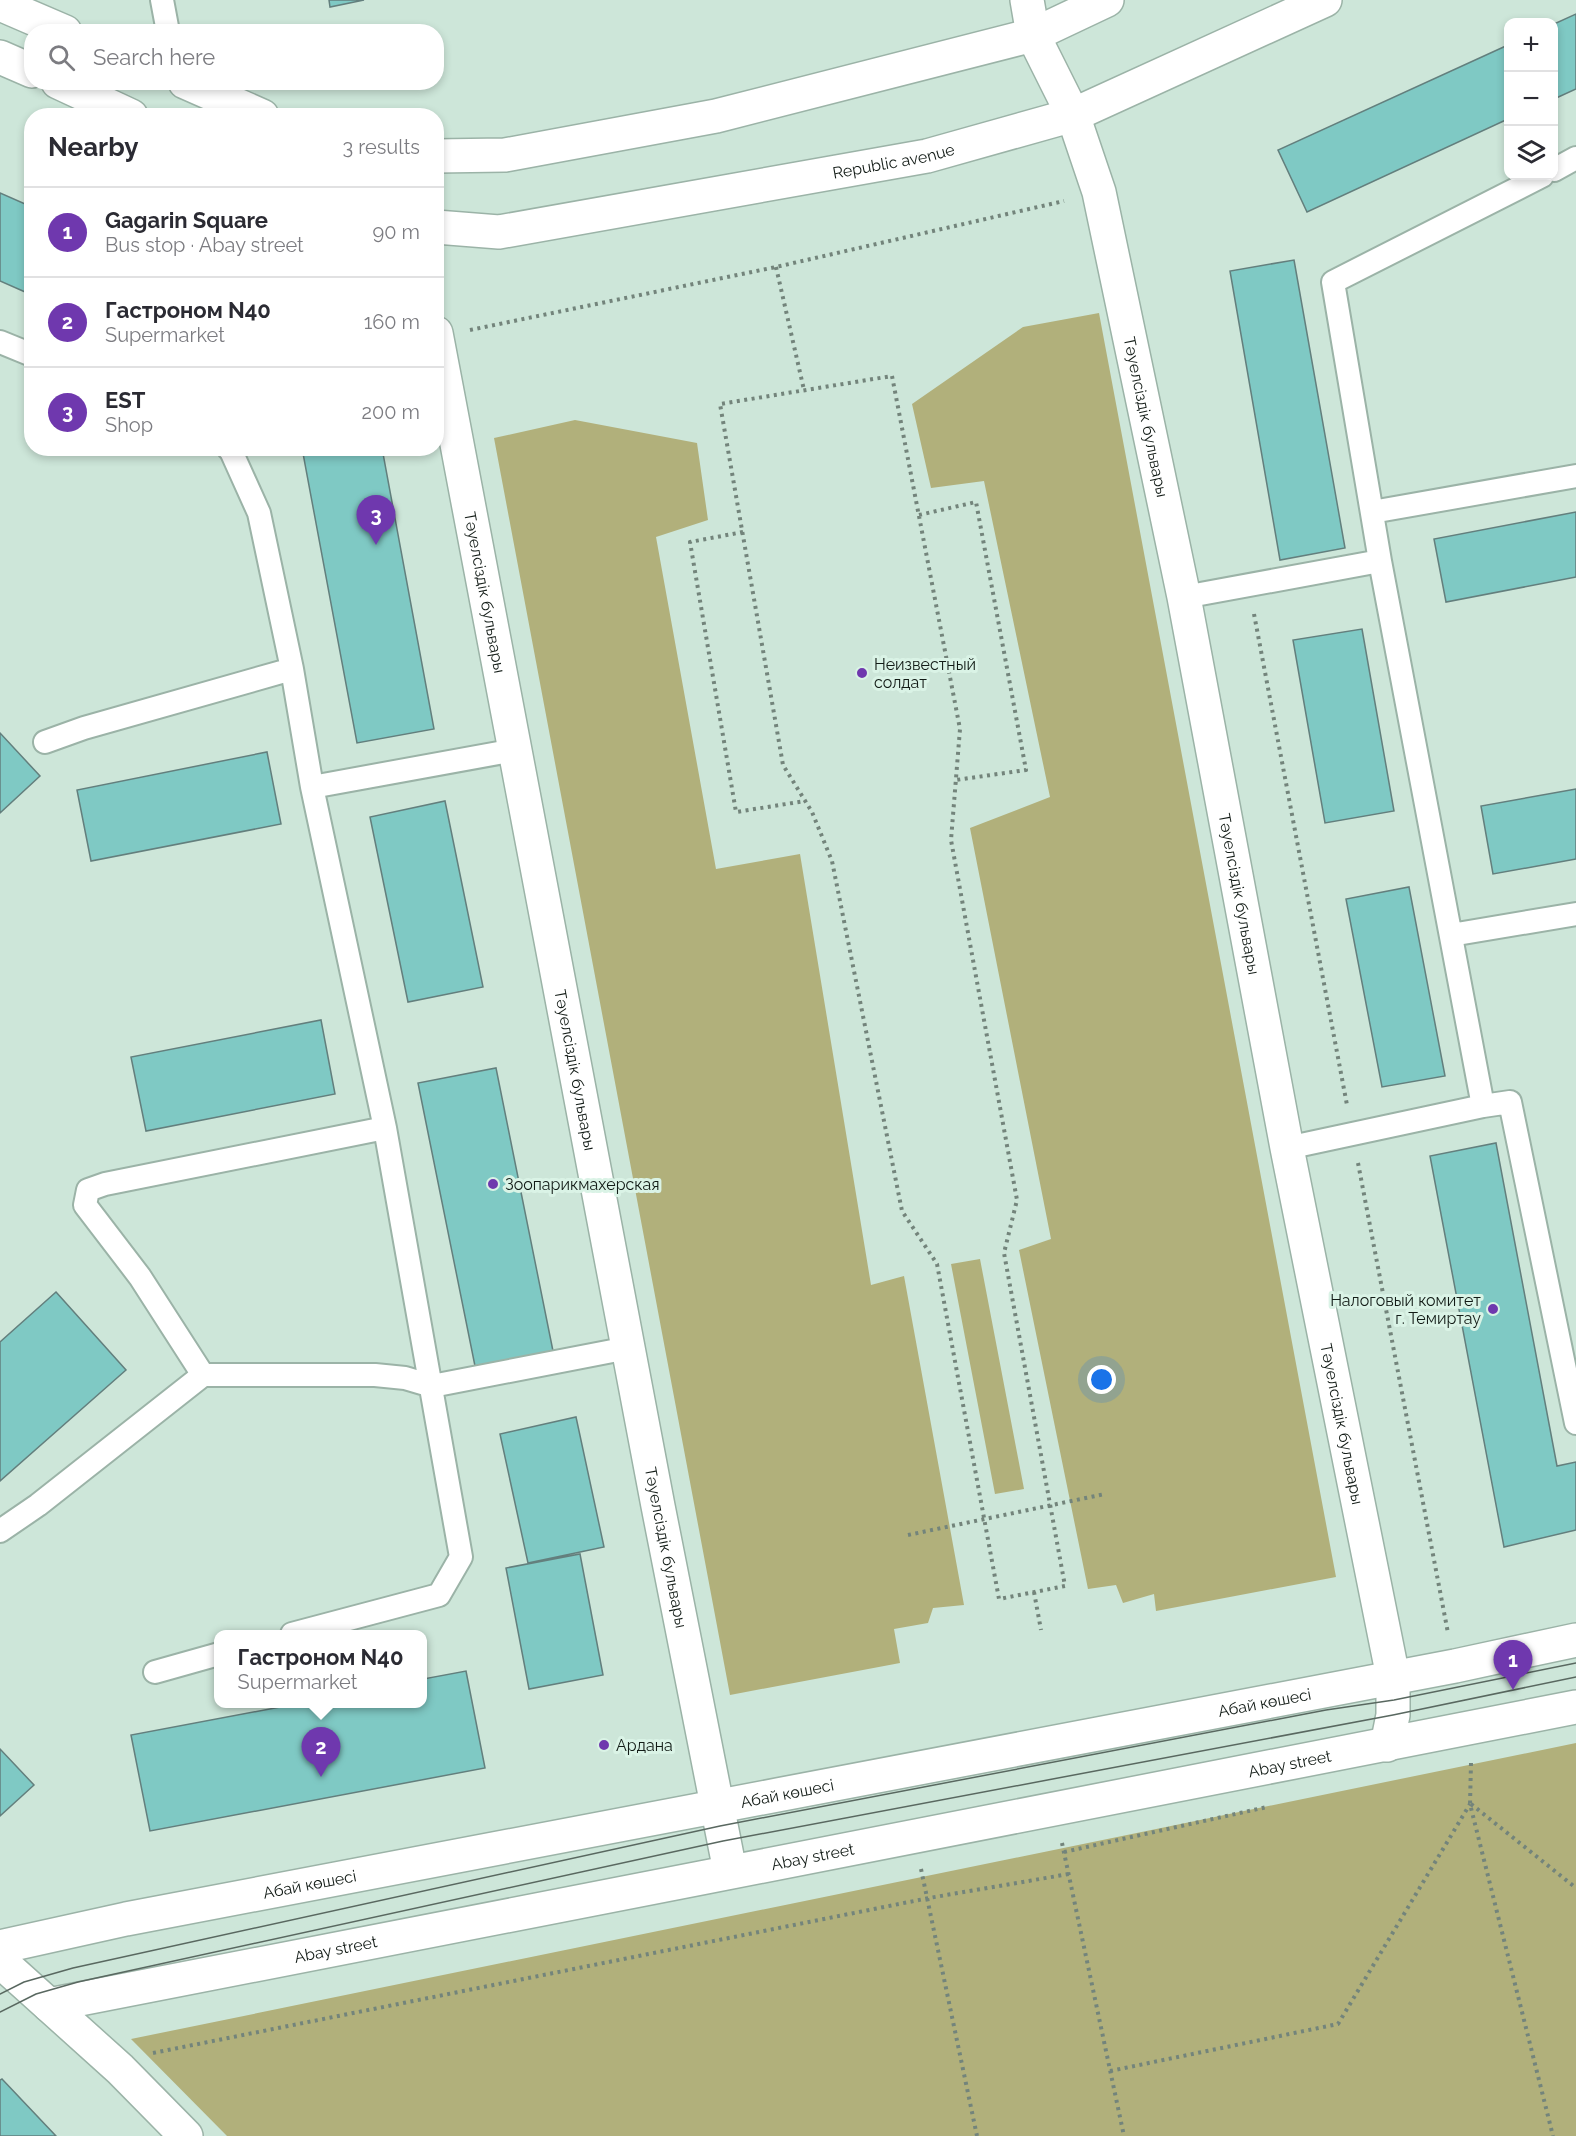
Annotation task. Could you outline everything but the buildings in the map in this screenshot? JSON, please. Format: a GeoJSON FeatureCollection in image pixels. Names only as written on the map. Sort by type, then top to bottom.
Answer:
{"type":"FeatureCollection","features":[{"type":"Feature","properties":{"kind":"street","name":"Тәуелсіздік бульвары"},"geometry":{"type":"LineString","coordinates":[[1027,0],[1033,34],[1073,115],[1099,192],[1184,597],[1287,1148],[1394,1677],[1393,1715],[1388,1744]]}},
{"type":"Feature","properties":{"kind":"street"},"geometry":{"type":"LineString","coordinates":[[444,156],[505,155],[716,117],[1033,34],[1107,0]]}},
{"type":"Feature","properties":{"kind":"street","name":"Republic avenue"},"geometry":{"type":"LineString","coordinates":[[444,228],[499,232],[927,156],[1073,115],[1324,0]]}},
{"type":"Feature","properties":{"kind":"street"},"geometry":{"type":"LineString","coordinates":[[0,4],[46,24]]}},
{"type":"Feature","properties":{"kind":"street"},"geometry":{"type":"LineString","coordinates":[[0,57],[24,68]]}},
{"type":"Feature","properties":{"kind":"street"},"geometry":{"type":"LineString","coordinates":[[75,90],[114,108]]}},
{"type":"Feature","properties":{"kind":"street"},"geometry":{"type":"LineString","coordinates":[[203,90],[244,108]]}},
{"type":"Feature","properties":{"kind":"street","name":"Тәуелсіздік бульвары"},"geometry":{"type":"LineString","coordinates":[[444,372],[628,1347],[730,1872]]}},
{"type":"Feature","properties":{"kind":"street","name":"Абай көшесі"},"geometry":{"type":"LineString","coordinates":[[0,1947],[117,1921],[1455,1666],[1576,1640]]}},
{"type":"Feature","properties":{"kind":"street","name":"Abay street"},"geometry":{"type":"LineString","coordinates":[[49,2005],[1576,1707]]}},
{"type":"Feature","properties":{"kind":"street"},"geometry":{"type":"LineString","coordinates":[[0,1961],[120,2069],[186,2136]]}},
{"type":"Feature","properties":{"kind":"lane"},"geometry":{"type":"LineString","coordinates":[[162,0],[166,24]]}},
{"type":"Feature","properties":{"kind":"lane"},"geometry":{"type":"LineString","coordinates":[[1558,168],[1576,158]]}},
{"type":"Feature","properties":{"kind":"lane"},"geometry":{"type":"LineString","coordinates":[[1483,1107],[1380,561],[1333,282],[1534,180]]}},
{"type":"Feature","properties":{"kind":"lane"},"geometry":{"type":"LineString","coordinates":[[0,342],[24,352]]}},
{"type":"Feature","properties":{"kind":"lane"},"geometry":{"type":"LineString","coordinates":[[233,456],[259,513],[292,669],[312,787],[385,1128],[461,1557],[440,1595],[310,1630]]}},
{"type":"Feature","properties":{"kind":"lane"},"geometry":{"type":"LineString","coordinates":[[1372,512],[1576,476]]}},
{"type":"Feature","properties":{"kind":"lane"},"geometry":{"type":"LineString","coordinates":[[1184,597],[1380,561]]}},
{"type":"Feature","properties":{"kind":"lane"},"geometry":{"type":"LineString","coordinates":[[45,742],[84,728],[292,669]]}},
{"type":"Feature","properties":{"kind":"lane"},"geometry":{"type":"LineString","coordinates":[[312,787],[515,750]]}},
{"type":"Feature","properties":{"kind":"lane"},"geometry":{"type":"LineString","coordinates":[[1451,935],[1576,914]]}},
{"type":"Feature","properties":{"kind":"lane"},"geometry":{"type":"LineString","coordinates":[[1287,1148],[1510,1102],[1576,1423]]}},
{"type":"Feature","properties":{"kind":"lane"},"geometry":{"type":"LineString","coordinates":[[202,1375],[140,1277],[85,1205],[88,1190],[105,1184],[385,1128]]}},
{"type":"Feature","properties":{"kind":"lane"},"geometry":{"type":"LineString","coordinates":[[0,1531],[38,1505],[202,1375],[375,1375],[405,1378],[432,1386],[628,1347]]}},
{"type":"Feature","properties":{"kind":"lane"},"geometry":{"type":"LineString","coordinates":[[155,1672],[214,1655]]}},
{"type":"Feature","properties":{"kind":"path"},"geometry":{"type":"LineString","coordinates":[[444,334],[776,267],[1099,192]]}},
{"type":"Feature","properties":{"kind":"path"},"geometry":{"type":"LineString","coordinates":[[776,267],[804,390]]}},
{"type":"Feature","properties":{"kind":"path"},"geometry":{"type":"LineString","coordinates":[[892,376],[960,729],[951,840],[1017,1200],[1004,1253],[1065,1586],[999,1599],[938,1264],[902,1211],[832,861],[812,812],[783,765],[720,404],[804,390],[892,376]]}},
{"type":"Feature","properties":{"kind":"path"},"geometry":{"type":"LineString","coordinates":[[919,515],[976,502],[1026,770],[956,780]]}},
{"type":"Feature","properties":{"kind":"path"},"geometry":{"type":"LineString","coordinates":[[743,532],[690,542],[736,812],[805,801]]}},
{"type":"Feature","properties":{"kind":"path"},"geometry":{"type":"LineString","coordinates":[[908,1535],[1105,1494]]}},
{"type":"Feature","properties":{"kind":"path"},"geometry":{"type":"LineString","coordinates":[[1034,1592],[1041,1630]]}},
{"type":"Feature","properties":{"kind":"path"},"geometry":{"type":"LineString","coordinates":[[1470,1804],[1576,1888]]}},
{"type":"Feature","properties":{"kind":"path"},"geometry":{"type":"LineString","coordinates":[[1110,2071],[1338,2024],[1470,1804]]}},
{"type":"Feature","properties":{"kind":"path"},"geometry":{"type":"LineString","coordinates":[[1470,1804],[1552,2136]]}},
{"type":"Feature","properties":{"kind":"path"},"geometry":{"type":"LineString","coordinates":[[1055,1810],[1124,2136]]}},
{"type":"Feature","properties":{"kind":"path"},"geometry":{"type":"LineString","coordinates":[[919,1860],[929,1898],[977,2136]]}},
{"type":"Feature","properties":{"kind":"path"},"geometry":{"type":"LineString","coordinates":[[120,2069],[147,2054],[929,1898],[1069,1874]]}},
{"type":"Feature","properties":{"kind":"shaded area"},"geometry":{"type":"Polygon","coordinates":[[[1099,313],[1336,1577],[1156,1611],[1154,1594],[1123,1603],[1116,1585],[1088,1589],[1019,1250],[1051,1239],[970,828],[1050,797],[984,481],[931,488],[912,404],[1023,327],[1099,313]]]}},
{"type":"Feature","properties":{"kind":"shaded area"},"geometry":{"type":"Polygon","coordinates":[[[575,420],[697,443],[708,520],[656,537],[716,869],[800,854],[871,1285],[904,1276],[964,1605],[933,1608],[928,1623],[894,1629],[900,1663],[730,1695],[494,438],[575,420]]]}},
{"type":"Feature","properties":{"kind":"shaded area"},"geometry":{"type":"Polygon","coordinates":[[[980,1259],[1024,1489],[995,1494],[951,1264],[980,1259]]]}},
{"type":"Feature","properties":{"kind":"shaded area"},"geometry":{"type":"Polygon","coordinates":[[[1576,1743],[1576,2136],[227,2136],[131,2039],[1576,1743]]]}},
{"type":"Feature","properties":{"kind":"tram line"},"geometry":{"type":"LineString","coordinates":[[0,1994],[24,1982],[73,1968],[720,1826],[1326,1710],[1394,1700],[1576,1663]]}},
{"type":"Feature","properties":{"kind":"tram line"},"geometry":{"type":"LineString","coordinates":[[0,2012],[36,1994],[78,1982],[723,1841],[1393,1715],[1576,1677]]}},
{"type":"Feature","properties":{"kind":"place","name":"EST"},"geometry":{"type":"Point","coordinates":[376,545]}},
{"type":"Feature","properties":{"kind":"place","name":"Неизвестный солдат"},"geometry":{"type":"Point","coordinates":[862,673]}},
{"type":"Feature","properties":{"kind":"place","name":"Зоопарикмахерская"},"geometry":{"type":"Point","coordinates":[493,1184]}},
{"type":"Feature","properties":{"kind":"place","name":"Налоговый комитет г. Темиртау"},"geometry":{"type":"Point","coordinates":[1493,1309]}},
{"type":"Feature","properties":{"kind":"place","name":"Gagarin Square"},"geometry":{"type":"Point","coordinates":[1513,1690]}},
{"type":"Feature","properties":{"kind":"place","name":"Ардана"},"geometry":{"type":"Point","coordinates":[604,1745]}},
{"type":"Feature","properties":{"kind":"place","name":"Гастроном N40"},"geometry":{"type":"Point","coordinates":[321,1777]}}]}
